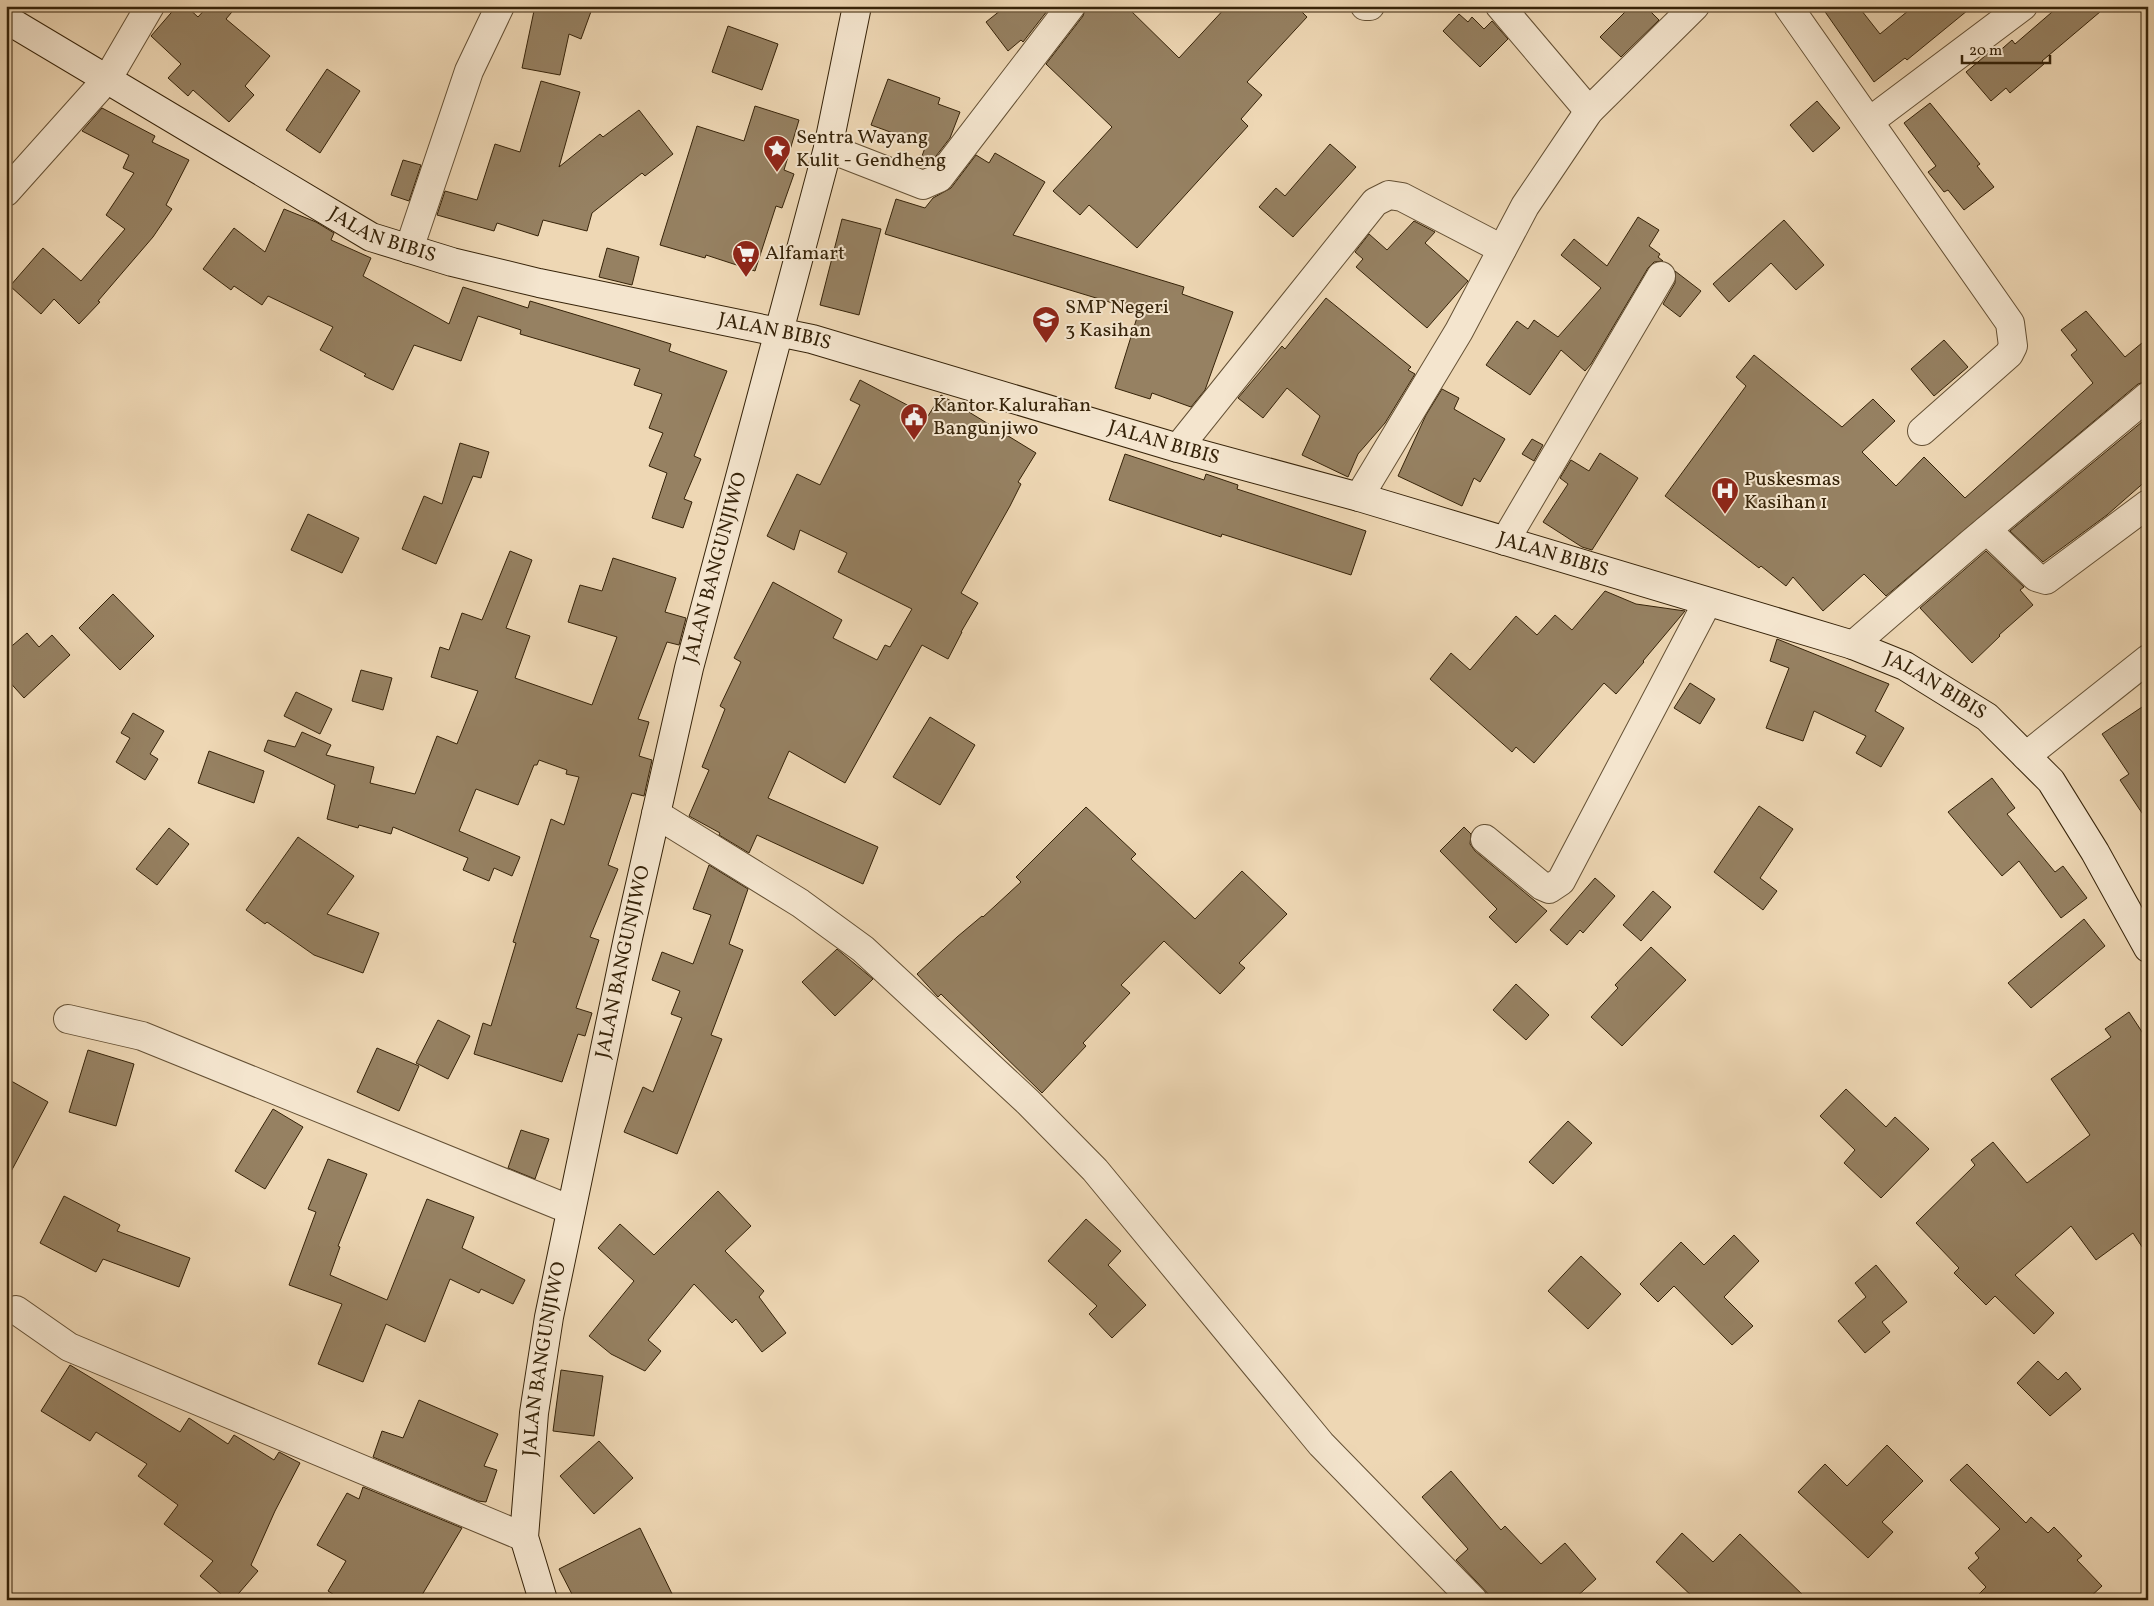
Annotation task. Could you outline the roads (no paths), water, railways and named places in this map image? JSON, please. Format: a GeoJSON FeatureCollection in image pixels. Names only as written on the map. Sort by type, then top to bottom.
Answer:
{"type":"FeatureCollection","features":[{"type":"Feature","properties":{"kind":"street"},"geometry":{"type":"LineString","coordinates":[[6,192],[108,78],[150,6]]}},
{"type":"Feature","properties":{"kind":"street"},"geometry":{"type":"LineString","coordinates":[[409,249],[469,71],[500,6]]}},
{"type":"Feature","properties":{"kind":"street"},"geometry":{"type":"LineString","coordinates":[[828,148],[923,184],[931,183],[939,178],[1071,6]]}},
{"type":"Feature","properties":{"kind":"street"},"geometry":{"type":"LineString","coordinates":[[1365,6],[1370,6]]}},
{"type":"Feature","properties":{"kind":"street"},"geometry":{"type":"LineString","coordinates":[[1500,6],[1589,111]]}},
{"type":"Feature","properties":{"kind":"street"},"geometry":{"type":"LineString","coordinates":[[1359,497],[1459,331],[1524,206],[1589,111],[1695,6]]}},
{"type":"Feature","properties":{"kind":"street"},"geometry":{"type":"LineString","coordinates":[[1788,6],[2010,323],[2012,336],[2009,354],[1922,431]]}},
{"type":"Feature","properties":{"kind":"street"},"geometry":{"type":"LineString","coordinates":[[1870,121],[2023,6]]}},
{"type":"Feature","properties":{"kind":"street","name":"JALAN BANGUNJIWO"},"geometry":{"type":"LineString","coordinates":[[543,1600],[524,1537],[534,1413],[549,1317],[656,814],[693,653],[828,148],[850,11]]}},
{"type":"Feature","properties":{"kind":"street","name":"JALAN BIBIS"},"geometry":{"type":"LineString","coordinates":[[6,19],[108,78],[371,237],[409,249],[539,283],[778,331],[1178,448],[1359,497],[1707,603],[1853,645],[1905,666],[1979,712],[2051,781],[2095,852],[2148,948]]}},
{"type":"Feature","properties":{"kind":"street"},"geometry":{"type":"LineString","coordinates":[[1178,448],[1375,202],[1389,195],[1402,197],[1502,249]]}},
{"type":"Feature","properties":{"kind":"street"},"geometry":{"type":"LineString","coordinates":[[1506,541],[1660,276]]}},
{"type":"Feature","properties":{"kind":"street"},"geometry":{"type":"LineString","coordinates":[[1853,645],[2148,396]]}},
{"type":"Feature","properties":{"kind":"street"},"geometry":{"type":"LineString","coordinates":[[1987,530],[2036,577],[2046,580],[2148,504]]}},
{"type":"Feature","properties":{"kind":"street"},"geometry":{"type":"LineString","coordinates":[[1485,839],[1542,886],[1549,889],[1561,881],[1707,603]]}},
{"type":"Feature","properties":{"kind":"street"},"geometry":{"type":"LineString","coordinates":[[2026,756],[2148,659]]}},
{"type":"Feature","properties":{"kind":"street"},"geometry":{"type":"LineString","coordinates":[[656,814],[800,903],[863,949],[1028,1102],[1095,1170],[1321,1444],[1473,1600]]}},
{"type":"Feature","properties":{"kind":"street"},"geometry":{"type":"LineString","coordinates":[[68,1019],[142,1036],[571,1210]]}},
{"type":"Feature","properties":{"kind":"street"},"geometry":{"type":"LineString","coordinates":[[16,1310],[69,1347],[524,1537]]}},
{"type":"Feature","properties":{"kind":"place","name":"Sentra Wayang Kulit - Gendheng"},"geometry":{"type":"Point","coordinates":[777,173]}},
{"type":"Feature","properties":{"kind":"place","name":"Alfamart"},"geometry":{"type":"Point","coordinates":[746,278]}},
{"type":"Feature","properties":{"kind":"place","name":"SMP Negeri 3 Kasihan"},"geometry":{"type":"Point","coordinates":[1046,344]}},
{"type":"Feature","properties":{"kind":"place","name":"Kantor Kalurahan Bangunjiwo"},"geometry":{"type":"Point","coordinates":[914,441]}},
{"type":"Feature","properties":{"kind":"place","name":"Puskesmas Kasihan 1"},"geometry":{"type":"Point","coordinates":[1725,515]}}]}
